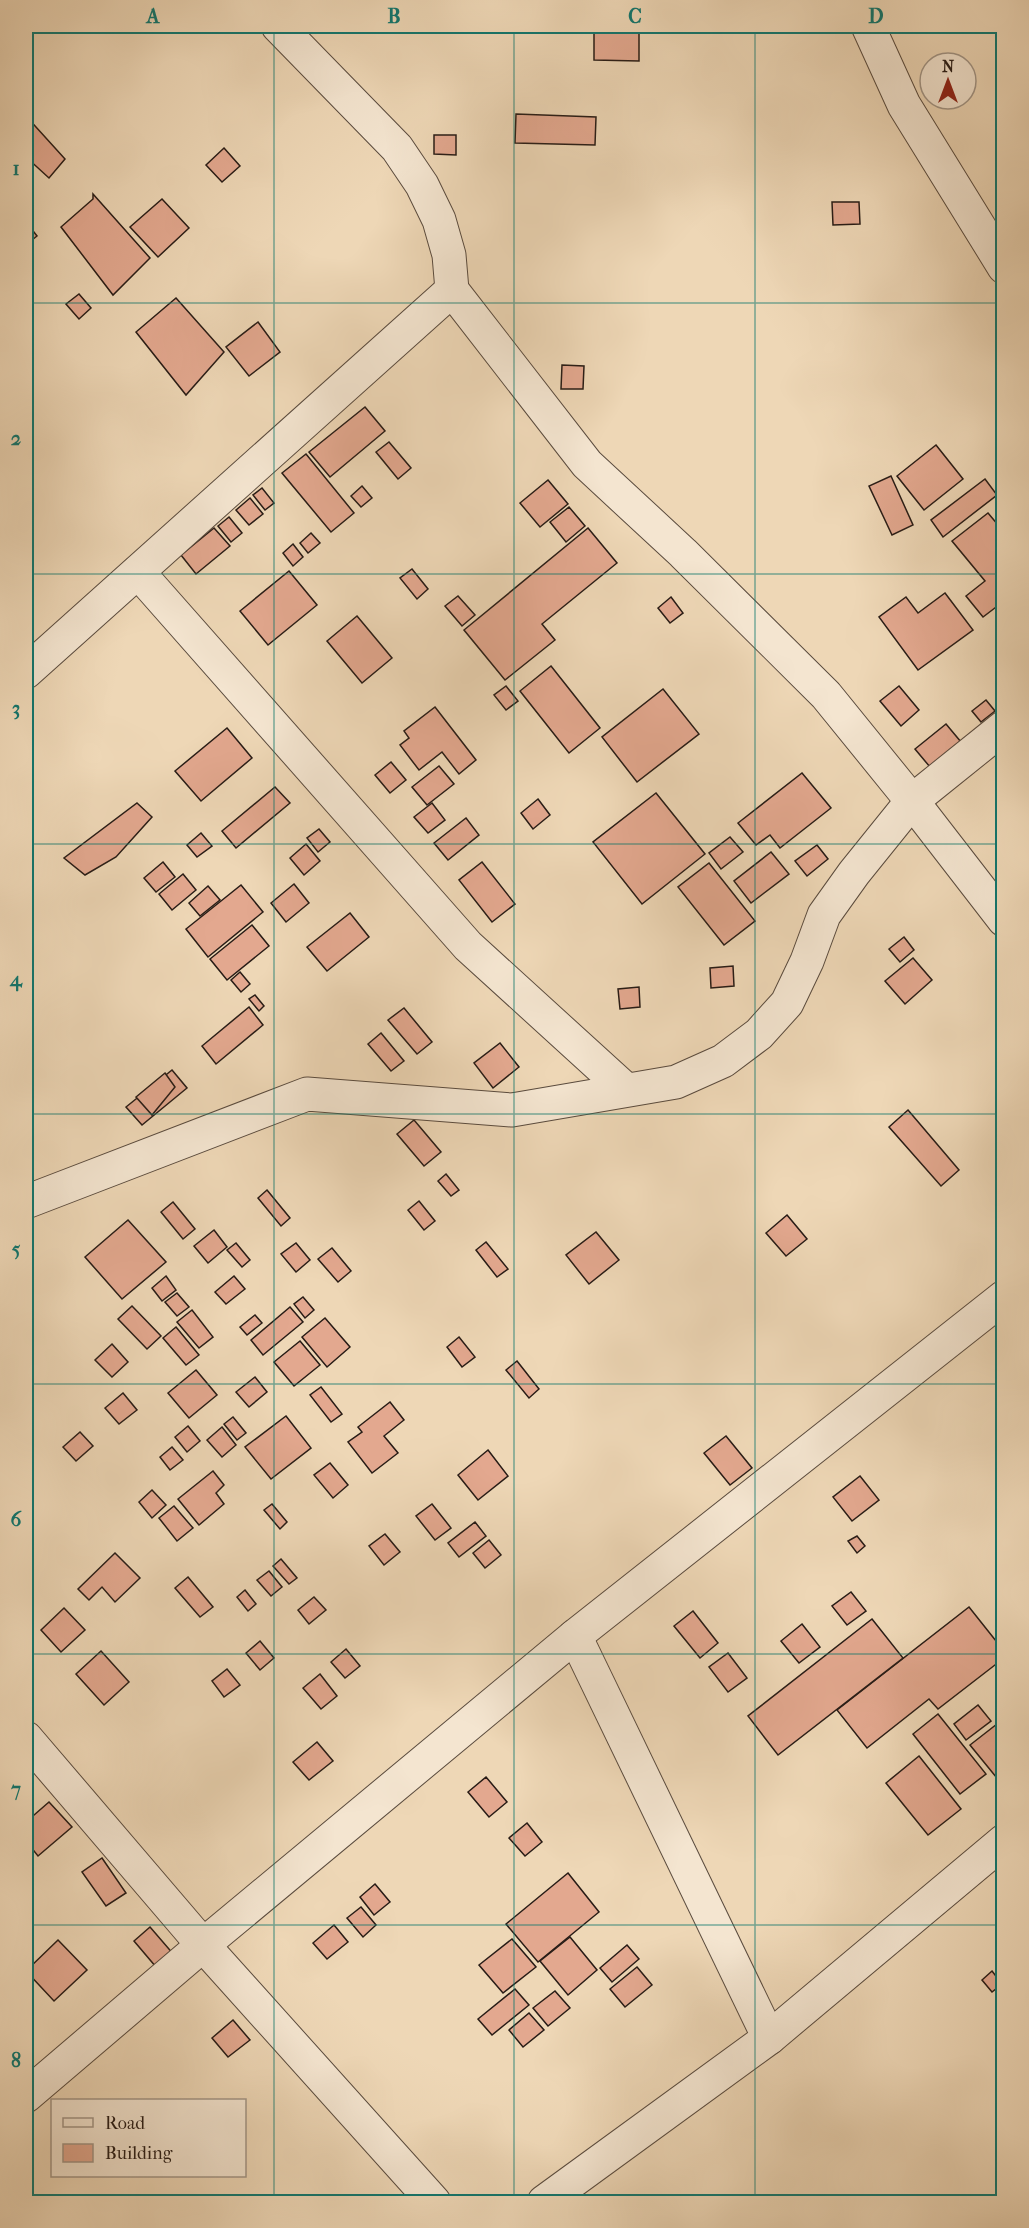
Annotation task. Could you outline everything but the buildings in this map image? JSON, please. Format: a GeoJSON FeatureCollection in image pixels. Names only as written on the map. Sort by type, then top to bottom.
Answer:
{"type":"FeatureCollection","features":[{"type":"Feature","properties":{"kind":"street"},"geometry":{"type":"LineString","coordinates":[[278,26],[397,148],[422,186],[439,220],[447,246],[452,290],[587,464],[683,553],[826,695],[1004,920]]}},
{"type":"Feature","properties":{"kind":"street"},"geometry":{"type":"LineString","coordinates":[[868,26],[904,105],[1004,267]]}},
{"type":"Feature","properties":{"kind":"street"},"geometry":{"type":"LineString","coordinates":[[26,672],[452,290]]}},
{"type":"Feature","properties":{"kind":"street"},"geometry":{"type":"LineString","coordinates":[[138,572],[468,946],[625,1089]]}},
{"type":"Feature","properties":{"kind":"street"},"geometry":{"type":"LineString","coordinates":[[26,1202],[307,1094],[512,1110],[676,1082],[723,1061],[759,1034],[787,1003],[807,961],[824,915],[854,873],[912,801],[1004,727]]}},
{"type":"Feature","properties":{"kind":"street"},"geometry":{"type":"LineString","coordinates":[[26,2096],[203,1945],[574,1636],[1004,1297]]}},
{"type":"Feature","properties":{"kind":"street"},"geometry":{"type":"LineString","coordinates":[[574,1636],[769,2038]]}},
{"type":"Feature","properties":{"kind":"street"},"geometry":{"type":"LineString","coordinates":[[26,1738],[203,1945],[434,2202]]}},
{"type":"Feature","properties":{"kind":"street"},"geometry":{"type":"LineString","coordinates":[[544,2202],[769,2038],[1004,1840]]}}]}
